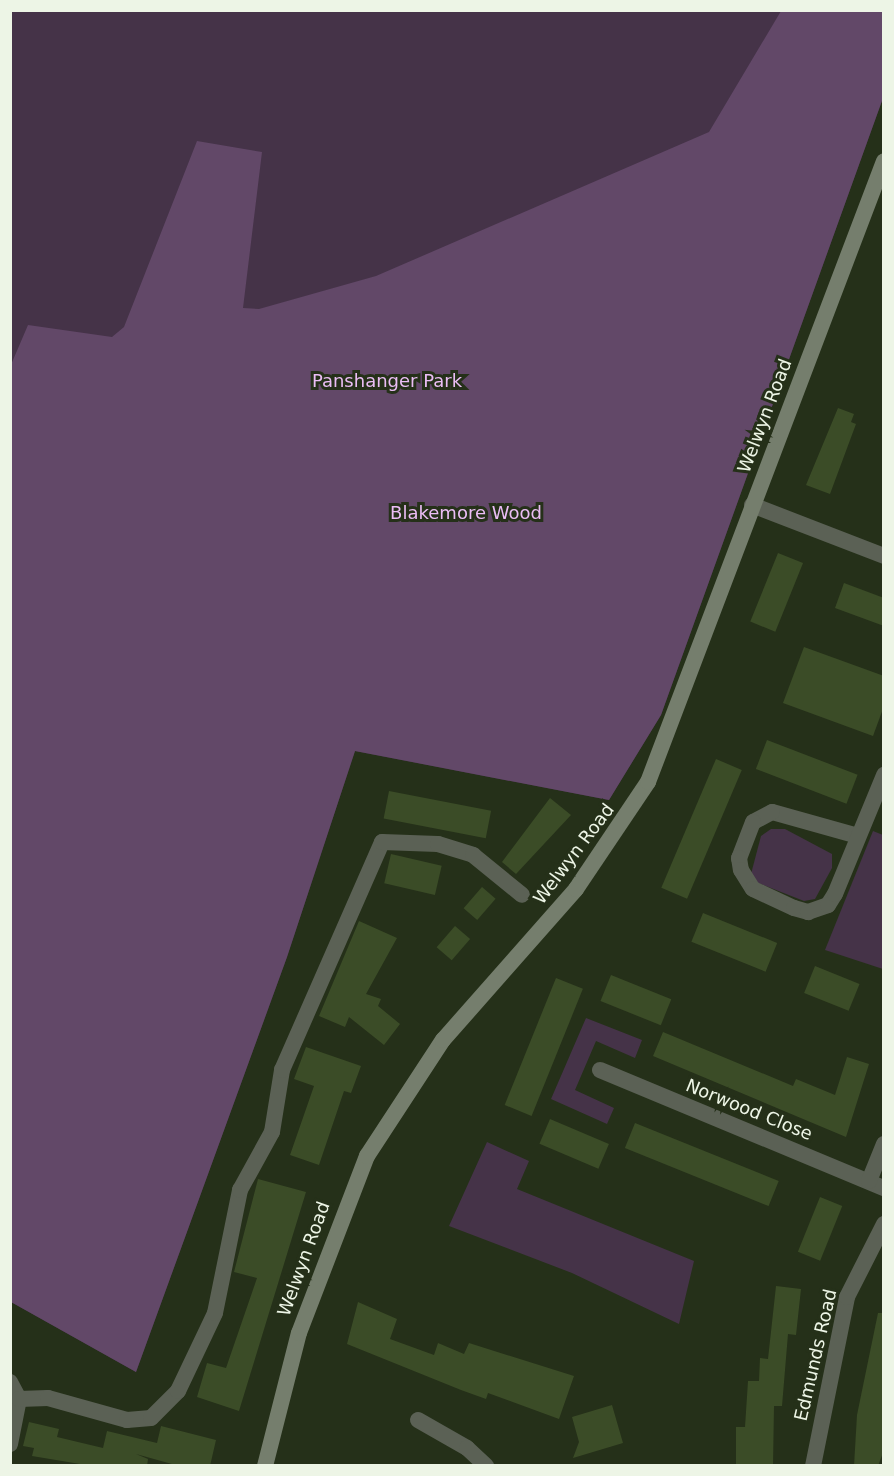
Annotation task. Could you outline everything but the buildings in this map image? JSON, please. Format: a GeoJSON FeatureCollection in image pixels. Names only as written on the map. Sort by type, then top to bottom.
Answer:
{"type":"FeatureCollection","features":[{"type":"Feature","properties":{"kind":"main road","name":"Welwyn Road"},"geometry":{"type":"LineString","coordinates":[[265,1466],[298,1333],[367,1156],[443,1040],[576,889],[627,818],[652,772],[884,161]]}},
{"type":"Feature","properties":{"kind":"street"},"geometry":{"type":"LineString","coordinates":[[752,505],[884,556]]}},
{"type":"Feature","properties":{"kind":"street"},"geometry":{"type":"LineString","coordinates":[[858,836],[772,812],[753,822],[739,858],[741,870],[753,889],[794,908],[820,910],[835,894],[884,775]]}},
{"type":"Feature","properties":{"kind":"street"},"geometry":{"type":"LineString","coordinates":[[19,1399],[48,1398],[127,1420],[151,1418],[178,1391],[215,1314],[240,1190],[272,1132],[282,1070],[382,842],[438,844],[473,855],[522,895]]}},
{"type":"Feature","properties":{"kind":"street","name":"Norwood Close"},"geometry":{"type":"LineString","coordinates":[[600,1070],[876,1184]]}},
{"type":"Feature","properties":{"kind":"street"},"geometry":{"type":"LineString","coordinates":[[876,1184],[884,1144]]}},
{"type":"Feature","properties":{"kind":"street","name":"Edmunds Road"},"geometry":{"type":"LineString","coordinates":[[813,1466],[847,1297],[884,1224]]}},
{"type":"Feature","properties":{"kind":"street"},"geometry":{"type":"LineString","coordinates":[[10,1382],[19,1399],[10,1444]]}},
{"type":"Feature","properties":{"kind":"street"},"geometry":{"type":"LineString","coordinates":[[418,1420],[467,1448],[486,1466]]}},
{"type":"Feature","properties":{"kind":"green space","name":"Blakemore Wood"},"geometry":{"type":"Polygon","coordinates":[[[11,11],[883,11],[883,98],[661,715],[609,800],[355,751],[287,957],[136,1372],[11,1302],[11,11]]]}},
{"type":"Feature","properties":{"kind":"green space","name":"Blakemore Wood"},"geometry":{"type":"Polygon","coordinates":[[[781,11],[883,11],[883,98],[661,715],[609,800],[355,751],[287,957],[136,1372],[11,1302],[10,367],[28,325],[112,337],[124,327],[197,141],[262,152],[243,308],[259,309],[376,276],[709,132],[781,11]]]}},
{"type":"Feature","properties":{"kind":"green space"},"geometry":{"type":"Polygon","coordinates":[[[771,829],[785,829],[832,854],[832,868],[815,899],[804,901],[758,883],[751,874],[761,836],[771,829]]]}},
{"type":"Feature","properties":{"kind":"green space"},"geometry":{"type":"Polygon","coordinates":[[[873,831],[883,835],[883,969],[825,950],[873,831]]]}},
{"type":"Feature","properties":{"kind":"green space"},"geometry":{"type":"Polygon","coordinates":[[[586,1018],[642,1040],[635,1058],[596,1041],[575,1090],[614,1108],[607,1124],[551,1099],[586,1018]]]}},
{"type":"Feature","properties":{"kind":"green space"},"geometry":{"type":"Polygon","coordinates":[[[487,1142],[529,1161],[517,1189],[694,1261],[679,1324],[572,1273],[449,1226],[487,1142]]]}},
{"type":"Feature","properties":{"kind":"park label","name":"Panshanger Park"},"geometry":{"type":"Point","coordinates":[387,381]}}]}
